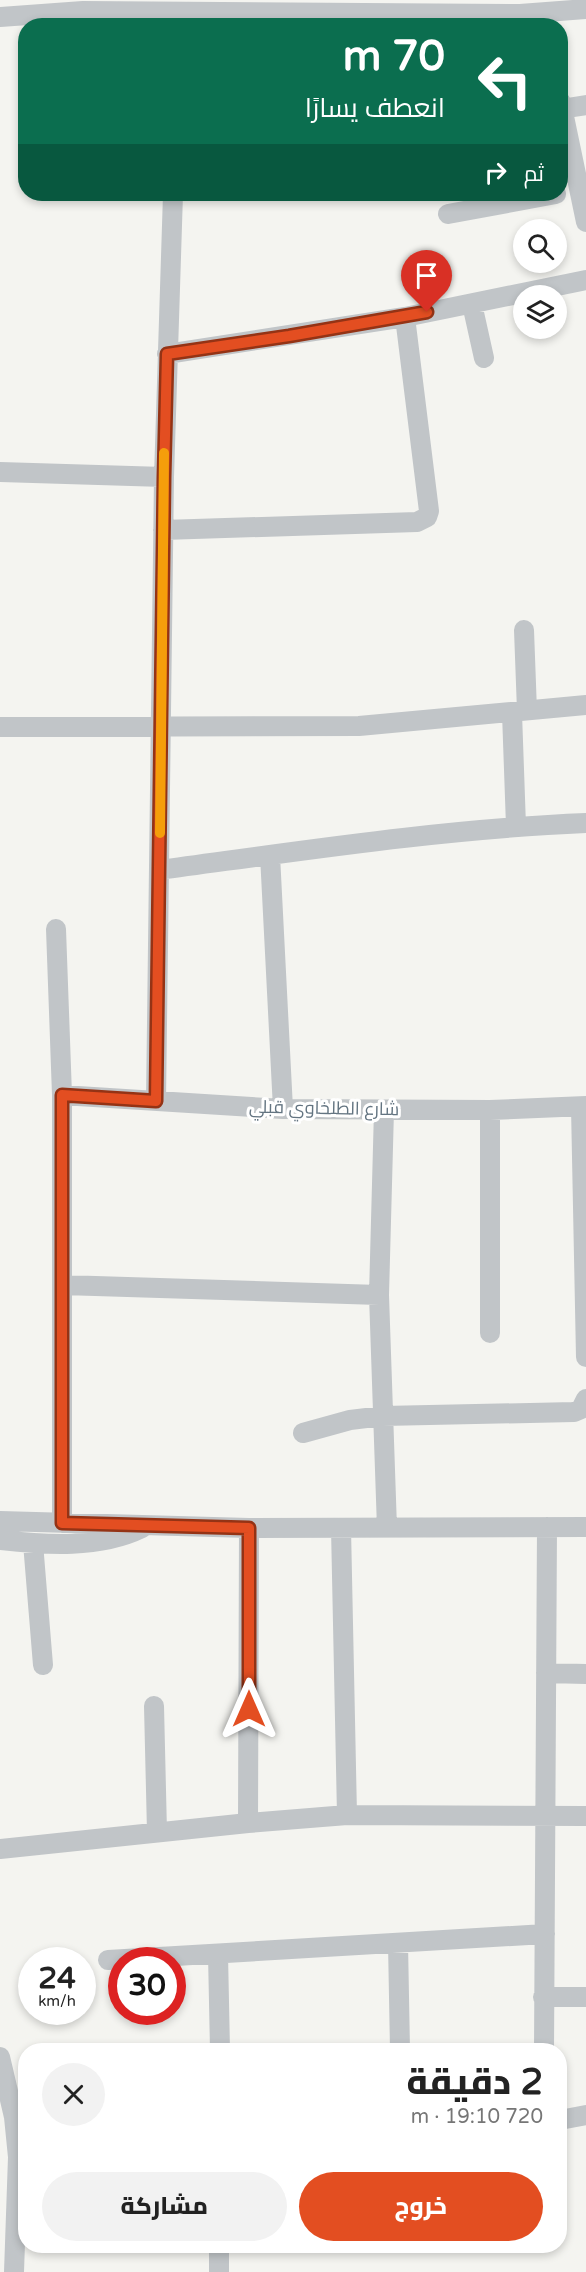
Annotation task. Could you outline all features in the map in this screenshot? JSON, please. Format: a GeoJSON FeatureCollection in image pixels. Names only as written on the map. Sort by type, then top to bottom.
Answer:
{"type":"FeatureCollection","features":[{"type":"Feature","properties":{"kind":"street"},"geometry":{"type":"LineString","coordinates":[[0,17],[82,11],[178,12],[346,6],[420,13],[520,7],[542,18]]}},
{"type":"Feature","properties":{"kind":"street"},"geometry":{"type":"LineString","coordinates":[[548,18],[586,9]]}},
{"type":"Feature","properties":{"kind":"street"},"geometry":{"type":"LineString","coordinates":[[568,106],[586,105]]}},
{"type":"Feature","properties":{"kind":"street"},"geometry":{"type":"LineString","coordinates":[[568,145],[575,190],[586,222]]}},
{"type":"Feature","properties":{"kind":"street"},"geometry":{"type":"LineString","coordinates":[[156,1101],[163,530],[172,201]]}},
{"type":"Feature","properties":{"kind":"street"},"geometry":{"type":"LineString","coordinates":[[448,214],[518,201]]}},
{"type":"Feature","properties":{"kind":"street"},"geometry":{"type":"LineString","coordinates":[[167,354],[405,317],[586,280]]}},
{"type":"Feature","properties":{"kind":"street"},"geometry":{"type":"LineString","coordinates":[[472,303],[484,358]]}},
{"type":"Feature","properties":{"kind":"street"},"geometry":{"type":"LineString","coordinates":[[163,530],[417,522],[427,517],[429,511],[405,317]]}},
{"type":"Feature","properties":{"kind":"street"},"geometry":{"type":"LineString","coordinates":[[0,472],[164,477]]}},
{"type":"Feature","properties":{"kind":"street"},"geometry":{"type":"LineString","coordinates":[[516,826],[524,630]]}},
{"type":"Feature","properties":{"kind":"street"},"geometry":{"type":"LineString","coordinates":[[0,727],[359,726],[586,705]]}},
{"type":"Feature","properties":{"kind":"street"},"geometry":{"type":"LineString","coordinates":[[159,870],[395,839],[516,826],[586,823]]}},
{"type":"Feature","properties":{"kind":"street"},"geometry":{"type":"LineString","coordinates":[[270,855],[283,1109]]}},
{"type":"Feature","properties":{"kind":"street"},"geometry":{"type":"LineString","coordinates":[[56,929],[62,1095],[62,1523]]}},
{"type":"Feature","properties":{"kind":"street","name":"شارع الطلخاوي قبلي"},"geometry":{"type":"LineString","coordinates":[[62,1095],[283,1109],[490,1110],[584,1106]]}},
{"type":"Feature","properties":{"kind":"street"},"geometry":{"type":"LineString","coordinates":[[584,1106],[586,1357]]}},
{"type":"Feature","properties":{"kind":"street"},"geometry":{"type":"LineString","coordinates":[[384,1110],[380,1295],[387,1527]]}},
{"type":"Feature","properties":{"kind":"street"},"geometry":{"type":"LineString","coordinates":[[490,1110],[490,1333]]}},
{"type":"Feature","properties":{"kind":"street"},"geometry":{"type":"LineString","coordinates":[[63,1285],[380,1295]]}},
{"type":"Feature","properties":{"kind":"street"},"geometry":{"type":"LineString","coordinates":[[303,1433],[327,1425],[383,1416],[574,1412],[581,1409],[586,1399]]}},
{"type":"Feature","properties":{"kind":"street"},"geometry":{"type":"LineString","coordinates":[[0,1521],[249,1528],[586,1527]]}},
{"type":"Feature","properties":{"kind":"street"},"geometry":{"type":"LineString","coordinates":[[0,1540],[33,1543],[101,1541],[116,1538],[147,1525]]}},
{"type":"Feature","properties":{"kind":"street"},"geometry":{"type":"LineString","coordinates":[[544,2043],[547,1527]]}},
{"type":"Feature","properties":{"kind":"street"},"geometry":{"type":"LineString","coordinates":[[249,1528],[249,1823]]}},
{"type":"Feature","properties":{"kind":"street"},"geometry":{"type":"LineString","coordinates":[[341,1528],[347,1815]]}},
{"type":"Feature","properties":{"kind":"street"},"geometry":{"type":"LineString","coordinates":[[33,1543],[43,1665]]}},
{"type":"Feature","properties":{"kind":"street"},"geometry":{"type":"LineString","coordinates":[[546,1674],[586,1674]]}},
{"type":"Feature","properties":{"kind":"street"},"geometry":{"type":"LineString","coordinates":[[154,1706],[157,1832]]}},
{"type":"Feature","properties":{"kind":"street"},"geometry":{"type":"LineString","coordinates":[[0,1849],[347,1815],[586,1816]]}},
{"type":"Feature","properties":{"kind":"street"},"geometry":{"type":"LineString","coordinates":[[186,1955],[545,1934]]}},
{"type":"Feature","properties":{"kind":"street"},"geometry":{"type":"LineString","coordinates":[[398,1943],[400,2043]]}},
{"type":"Feature","properties":{"kind":"street"},"geometry":{"type":"LineString","coordinates":[[218,1953],[220,2043]]}},
{"type":"Feature","properties":{"kind":"street"},"geometry":{"type":"LineString","coordinates":[[543,1997],[586,1997]]}},
{"type":"Feature","properties":{"kind":"street"},"geometry":{"type":"LineString","coordinates":[[0,2057],[15,2117],[18,2157],[14,2272]]}},
{"type":"Feature","properties":{"kind":"street"},"geometry":{"type":"LineString","coordinates":[[567,2119],[586,2115]]}},
{"type":"Feature","properties":{"kind":"street"},"geometry":{"type":"LineString","coordinates":[[219,2253],[219,2272]]}},
{"type":"Feature","properties":{"kind":"slow traffic"},"geometry":{"type":"LineString","coordinates":[[160,833],[164,453]]}},
{"type":"Feature","properties":{"kind":"route"},"geometry":{"type":"LineString","coordinates":[[249,1709],[249,1528],[62,1523],[62,1095],[156,1101],[167,354],[427,312]]}}]}
